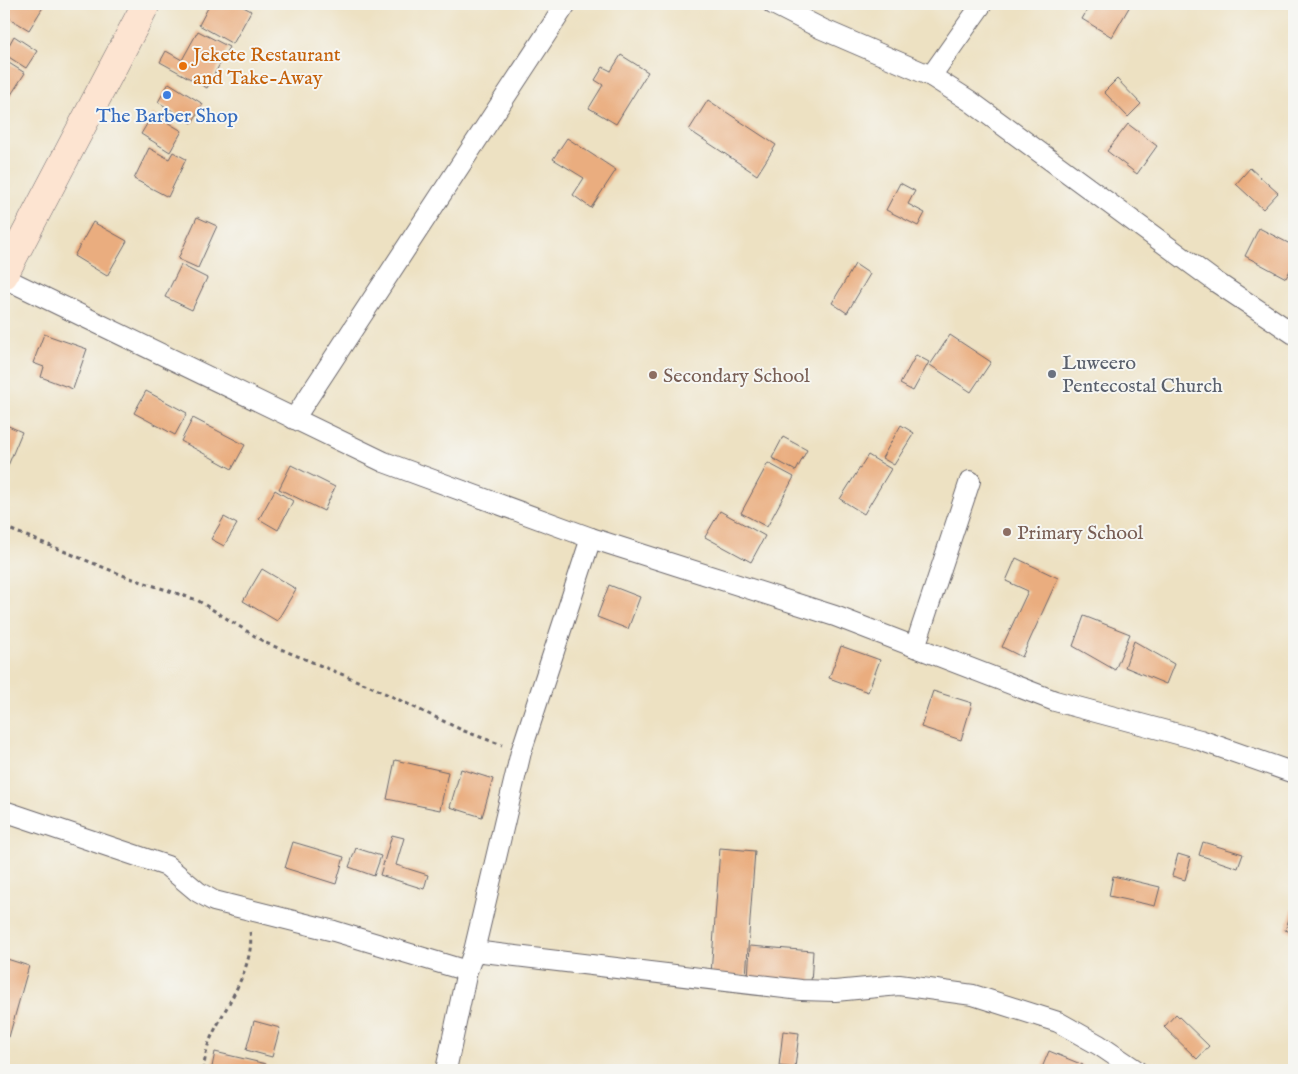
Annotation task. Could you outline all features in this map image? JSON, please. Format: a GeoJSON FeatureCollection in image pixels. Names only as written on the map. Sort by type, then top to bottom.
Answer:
{"type":"FeatureCollection","features":[{"type":"Feature","properties":{"kind":"main road"},"geometry":{"type":"LineString","coordinates":[[4,277],[146,4]]}},
{"type":"Feature","properties":{"kind":"street"},"geometry":{"type":"LineString","coordinates":[[294,419],[566,4]]}},
{"type":"Feature","properties":{"kind":"street"},"geometry":{"type":"LineString","coordinates":[[774,4],[822,29],[931,76],[970,101],[1216,282],[1294,334]]}},
{"type":"Feature","properties":{"kind":"street"},"geometry":{"type":"LineString","coordinates":[[931,76],[982,4]]}},
{"type":"Feature","properties":{"kind":"street"},"geometry":{"type":"LineString","coordinates":[[4,277],[384,462],[591,538],[835,616],[1054,701],[1200,740],[1294,773]]}},
{"type":"Feature","properties":{"kind":"street"},"geometry":{"type":"LineString","coordinates":[[916,647],[970,481]]}},
{"type":"Feature","properties":{"kind":"street"},"geometry":{"type":"LineString","coordinates":[[446,1070],[467,971],[474,951],[521,752],[591,538]]}},
{"type":"Feature","properties":{"kind":"street"},"geometry":{"type":"LineString","coordinates":[[4,811],[168,866],[198,892],[214,901],[334,931],[467,971]]}},
{"type":"Feature","properties":{"kind":"street"},"geometry":{"type":"LineString","coordinates":[[474,951],[801,990],[835,991],[899,985],[973,995],[1058,1022],[1099,1045],[1136,1070]]}},
{"type":"Feature","properties":{"kind":"path"},"geometry":{"type":"LineString","coordinates":[[4,527],[130,578],[197,600],[266,643],[370,686],[464,731],[521,752]]}},
{"type":"Feature","properties":{"kind":"path"},"geometry":{"type":"LineString","coordinates":[[203,1070],[209,1041],[234,996],[252,943],[246,909]]}},
{"type":"Feature","properties":{"kind":"building"},"geometry":{"type":"Polygon","coordinates":[[[4,4],[45,4],[29,30],[4,15],[4,4]]]}},
{"type":"Feature","properties":{"kind":"building"},"geometry":{"type":"Polygon","coordinates":[[[210,4],[238,4],[251,11],[233,44],[199,25],[210,4]]]}},
{"type":"Feature","properties":{"kind":"building"},"geometry":{"type":"Polygon","coordinates":[[[1084,4],[1131,4],[1112,37],[1082,19],[1089,7],[1084,4]]]}},
{"type":"Feature","properties":{"kind":"building"},"geometry":{"type":"Polygon","coordinates":[[[198,31],[229,47],[207,88],[160,62],[166,51],[182,60],[198,31]]]}},
{"type":"Feature","properties":{"kind":"building"},"geometry":{"type":"Polygon","coordinates":[[[14,36],[37,51],[26,68],[4,54],[14,36]]]}},
{"type":"Feature","properties":{"kind":"building"},"geometry":{"type":"Polygon","coordinates":[[[621,55],[648,72],[616,124],[589,108],[603,85],[595,80],[603,67],[611,71],[621,55]]]}},
{"type":"Feature","properties":{"kind":"building"},"geometry":{"type":"Polygon","coordinates":[[[4,60],[25,73],[7,101],[4,99],[4,60]]]}},
{"type":"Feature","properties":{"kind":"building"},"geometry":{"type":"Polygon","coordinates":[[[1117,79],[1141,104],[1128,117],[1104,92],[1117,79]]]}},
{"type":"Feature","properties":{"kind":"building"},"geometry":{"type":"Polygon","coordinates":[[[169,83],[203,104],[192,123],[158,102],[169,83]]]}},
{"type":"Feature","properties":{"kind":"building"},"geometry":{"type":"Polygon","coordinates":[[[708,100],[776,145],[757,175],[689,130],[708,100]]]}},
{"type":"Feature","properties":{"kind":"building"},"geometry":{"type":"Polygon","coordinates":[[[153,114],[182,131],[170,152],[141,134],[153,114]]]}},
{"type":"Feature","properties":{"kind":"building"},"geometry":{"type":"Polygon","coordinates":[[[1128,124],[1157,146],[1137,174],[1107,151],[1128,124]]]}},
{"type":"Feature","properties":{"kind":"building"},"geometry":{"type":"Polygon","coordinates":[[[567,138],[616,170],[591,208],[573,195],[584,178],[553,159],[567,138]]]}},
{"type":"Feature","properties":{"kind":"building"},"geometry":{"type":"Polygon","coordinates":[[[149,148],[169,159],[173,152],[186,159],[168,197],[134,179],[149,148]]]}},
{"type":"Feature","properties":{"kind":"building"},"geometry":{"type":"Polygon","coordinates":[[[1250,168],[1278,193],[1263,209],[1236,184],[1250,168]]]}},
{"type":"Feature","properties":{"kind":"building"},"geometry":{"type":"Polygon","coordinates":[[[900,183],[915,191],[908,204],[925,213],[918,226],[886,210],[900,183]]]}},
{"type":"Feature","properties":{"kind":"building"},"geometry":{"type":"Polygon","coordinates":[[[197,217],[217,226],[198,268],[178,259],[197,217]]]}},
{"type":"Feature","properties":{"kind":"building"},"geometry":{"type":"Polygon","coordinates":[[[93,222],[127,241],[107,276],[74,256],[93,222]]]}},
{"type":"Feature","properties":{"kind":"building"},"geometry":{"type":"Polygon","coordinates":[[[1259,228],[1294,246],[1294,263],[1286,278],[1245,256],[1259,228]]]}},
{"type":"Feature","properties":{"kind":"building"},"geometry":{"type":"Polygon","coordinates":[[[855,264],[870,274],[847,313],[832,303],[855,264]]]}},
{"type":"Feature","properties":{"kind":"building"},"geometry":{"type":"Polygon","coordinates":[[[181,265],[207,278],[192,310],[165,297],[181,265]]]}},
{"type":"Feature","properties":{"kind":"building"},"geometry":{"type":"Polygon","coordinates":[[[44,334],[87,349],[73,389],[41,377],[44,367],[33,363],[44,334]]]}},
{"type":"Feature","properties":{"kind":"building"},"geometry":{"type":"Polygon","coordinates":[[[950,335],[991,362],[971,392],[930,365],[950,335]]]}},
{"type":"Feature","properties":{"kind":"building"},"geometry":{"type":"Polygon","coordinates":[[[916,355],[929,362],[913,391],[900,384],[916,355]]]}},
{"type":"Feature","properties":{"kind":"building"},"geometry":{"type":"Polygon","coordinates":[[[146,391],[187,413],[175,435],[134,413],[146,391]]]}},
{"type":"Feature","properties":{"kind":"building"},"geometry":{"type":"Polygon","coordinates":[[[193,418],[245,445],[232,469],[181,441],[193,418]]]}},
{"type":"Feature","properties":{"kind":"building"},"geometry":{"type":"Polygon","coordinates":[[[4,424],[22,432],[7,468],[4,466],[4,424]]]}},
{"type":"Feature","properties":{"kind":"building"},"geometry":{"type":"Polygon","coordinates":[[[901,425],[914,433],[894,465],[882,458],[901,425]]]}},
{"type":"Feature","properties":{"kind":"building"},"geometry":{"type":"Polygon","coordinates":[[[783,437],[807,450],[796,471],[772,458],[783,437]]]}},
{"type":"Feature","properties":{"kind":"building"},"geometry":{"type":"Polygon","coordinates":[[[868,455],[891,469],[864,514],[840,499],[868,455]]]}},
{"type":"Feature","properties":{"kind":"building"},"geometry":{"type":"Polygon","coordinates":[[[768,463],[794,477],[767,527],[741,513],[768,463]]]}},
{"type":"Feature","properties":{"kind":"building"},"geometry":{"type":"Polygon","coordinates":[[[291,465],[335,487],[324,511],[279,489],[291,465]]]}},
{"type":"Feature","properties":{"kind":"building"},"geometry":{"type":"Polygon","coordinates":[[[275,490],[293,501],[278,530],[259,519],[275,490]]]}},
{"type":"Feature","properties":{"kind":"building"},"geometry":{"type":"Polygon","coordinates":[[[720,511],[765,536],[751,562],[705,537],[720,511]]]}},
{"type":"Feature","properties":{"kind":"building"},"geometry":{"type":"Polygon","coordinates":[[[224,517],[237,524],[224,546],[211,539],[224,517]]]}},
{"type":"Feature","properties":{"kind":"building"},"geometry":{"type":"Polygon","coordinates":[[[1016,558],[1058,578],[1022,657],[1002,647],[1028,591],[1006,581],[1016,558]]]}},
{"type":"Feature","properties":{"kind":"building"},"geometry":{"type":"Polygon","coordinates":[[[262,569],[296,589],[277,621],[243,601],[262,569]]]}},
{"type":"Feature","properties":{"kind":"building"},"geometry":{"type":"Polygon","coordinates":[[[609,585],[640,597],[628,629],[597,617],[609,585]]]}},
{"type":"Feature","properties":{"kind":"building"},"geometry":{"type":"Polygon","coordinates":[[[1084,616],[1130,634],[1115,670],[1073,646],[1084,616]]]}},
{"type":"Feature","properties":{"kind":"building"},"geometry":{"type":"Polygon","coordinates":[[[1134,641],[1174,664],[1166,684],[1125,667],[1134,641]]]}},
{"type":"Feature","properties":{"kind":"building"},"geometry":{"type":"Polygon","coordinates":[[[841,646],[880,660],[868,692],[829,678],[841,646]]]}},
{"type":"Feature","properties":{"kind":"building"},"geometry":{"type":"Polygon","coordinates":[[[933,691],[972,703],[961,740],[921,727],[933,691]]]}},
{"type":"Feature","properties":{"kind":"building"},"geometry":{"type":"Polygon","coordinates":[[[395,760],[448,772],[440,810],[387,799],[395,760]]]}},
{"type":"Feature","properties":{"kind":"building"},"geometry":{"type":"Polygon","coordinates":[[[461,769],[493,779],[482,817],[450,807],[461,769]]]}},
{"type":"Feature","properties":{"kind":"building"},"geometry":{"type":"Polygon","coordinates":[[[392,835],[404,838],[396,865],[428,875],[424,889],[380,875],[392,835]]]}},
{"type":"Feature","properties":{"kind":"building"},"geometry":{"type":"Polygon","coordinates":[[[293,842],[344,857],[336,884],[285,868],[293,842]]]}},
{"type":"Feature","properties":{"kind":"building"},"geometry":{"type":"Polygon","coordinates":[[[1203,842],[1243,854],[1238,868],[1199,855],[1203,842]]]}},
{"type":"Feature","properties":{"kind":"building"},"geometry":{"type":"Polygon","coordinates":[[[356,848],[381,856],[374,876],[349,867],[356,848]]]}},
{"type":"Feature","properties":{"kind":"building"},"geometry":{"type":"Polygon","coordinates":[[[720,848],[755,851],[746,976],[711,974],[720,848]]]}},
{"type":"Feature","properties":{"kind":"building"},"geometry":{"type":"Polygon","coordinates":[[[1178,854],[1191,858],[1185,880],[1172,876],[1178,854]]]}},
{"type":"Feature","properties":{"kind":"building"},"geometry":{"type":"Polygon","coordinates":[[[1113,876],[1160,887],[1155,906],[1109,896],[1113,876]]]}},
{"type":"Feature","properties":{"kind":"building"},"geometry":{"type":"Polygon","coordinates":[[[1294,906],[1294,933],[1285,930],[1294,906]]]}},
{"type":"Feature","properties":{"kind":"building"},"geometry":{"type":"Polygon","coordinates":[[[750,946],[813,951],[811,983],[748,978],[750,946]]]}},
{"type":"Feature","properties":{"kind":"building"},"geometry":{"type":"Polygon","coordinates":[[[4,958],[29,966],[9,1037],[4,1036],[4,958]]]}},
{"type":"Feature","properties":{"kind":"building"},"geometry":{"type":"Polygon","coordinates":[[[1176,1014],[1209,1046],[1197,1059],[1164,1027],[1176,1014]]]}},
{"type":"Feature","properties":{"kind":"building"},"geometry":{"type":"Polygon","coordinates":[[[254,1021],[280,1028],[272,1057],[246,1050],[254,1021]]]}},
{"type":"Feature","properties":{"kind":"building"},"geometry":{"type":"Polygon","coordinates":[[[783,1031],[799,1033],[795,1068],[779,1066],[783,1031]]]}},
{"type":"Feature","properties":{"kind":"building"},"geometry":{"type":"Polygon","coordinates":[[[1049,1051],[1083,1065],[1081,1070],[1041,1070],[1049,1051]]]}},
{"type":"Feature","properties":{"kind":"building"},"geometry":{"type":"Polygon","coordinates":[[[215,1052],[266,1064],[264,1070],[223,1070],[212,1067],[215,1052]]]}},
{"type":"Feature","properties":{"kind":"place","name":"Jekete Restaurant and Take-Away"},"geometry":{"type":"Point","coordinates":[183,66]}},
{"type":"Feature","properties":{"kind":"place","name":"The Barber Shop"},"geometry":{"type":"Point","coordinates":[167,95]}},
{"type":"Feature","properties":{"kind":"place","name":"Luweero Pentecostal Church"},"geometry":{"type":"Point","coordinates":[1052,374]}},
{"type":"Feature","properties":{"kind":"place","name":"Secondary School"},"geometry":{"type":"Point","coordinates":[653,375]}},
{"type":"Feature","properties":{"kind":"place","name":"Primary School"},"geometry":{"type":"Point","coordinates":[1007,532]}}]}
